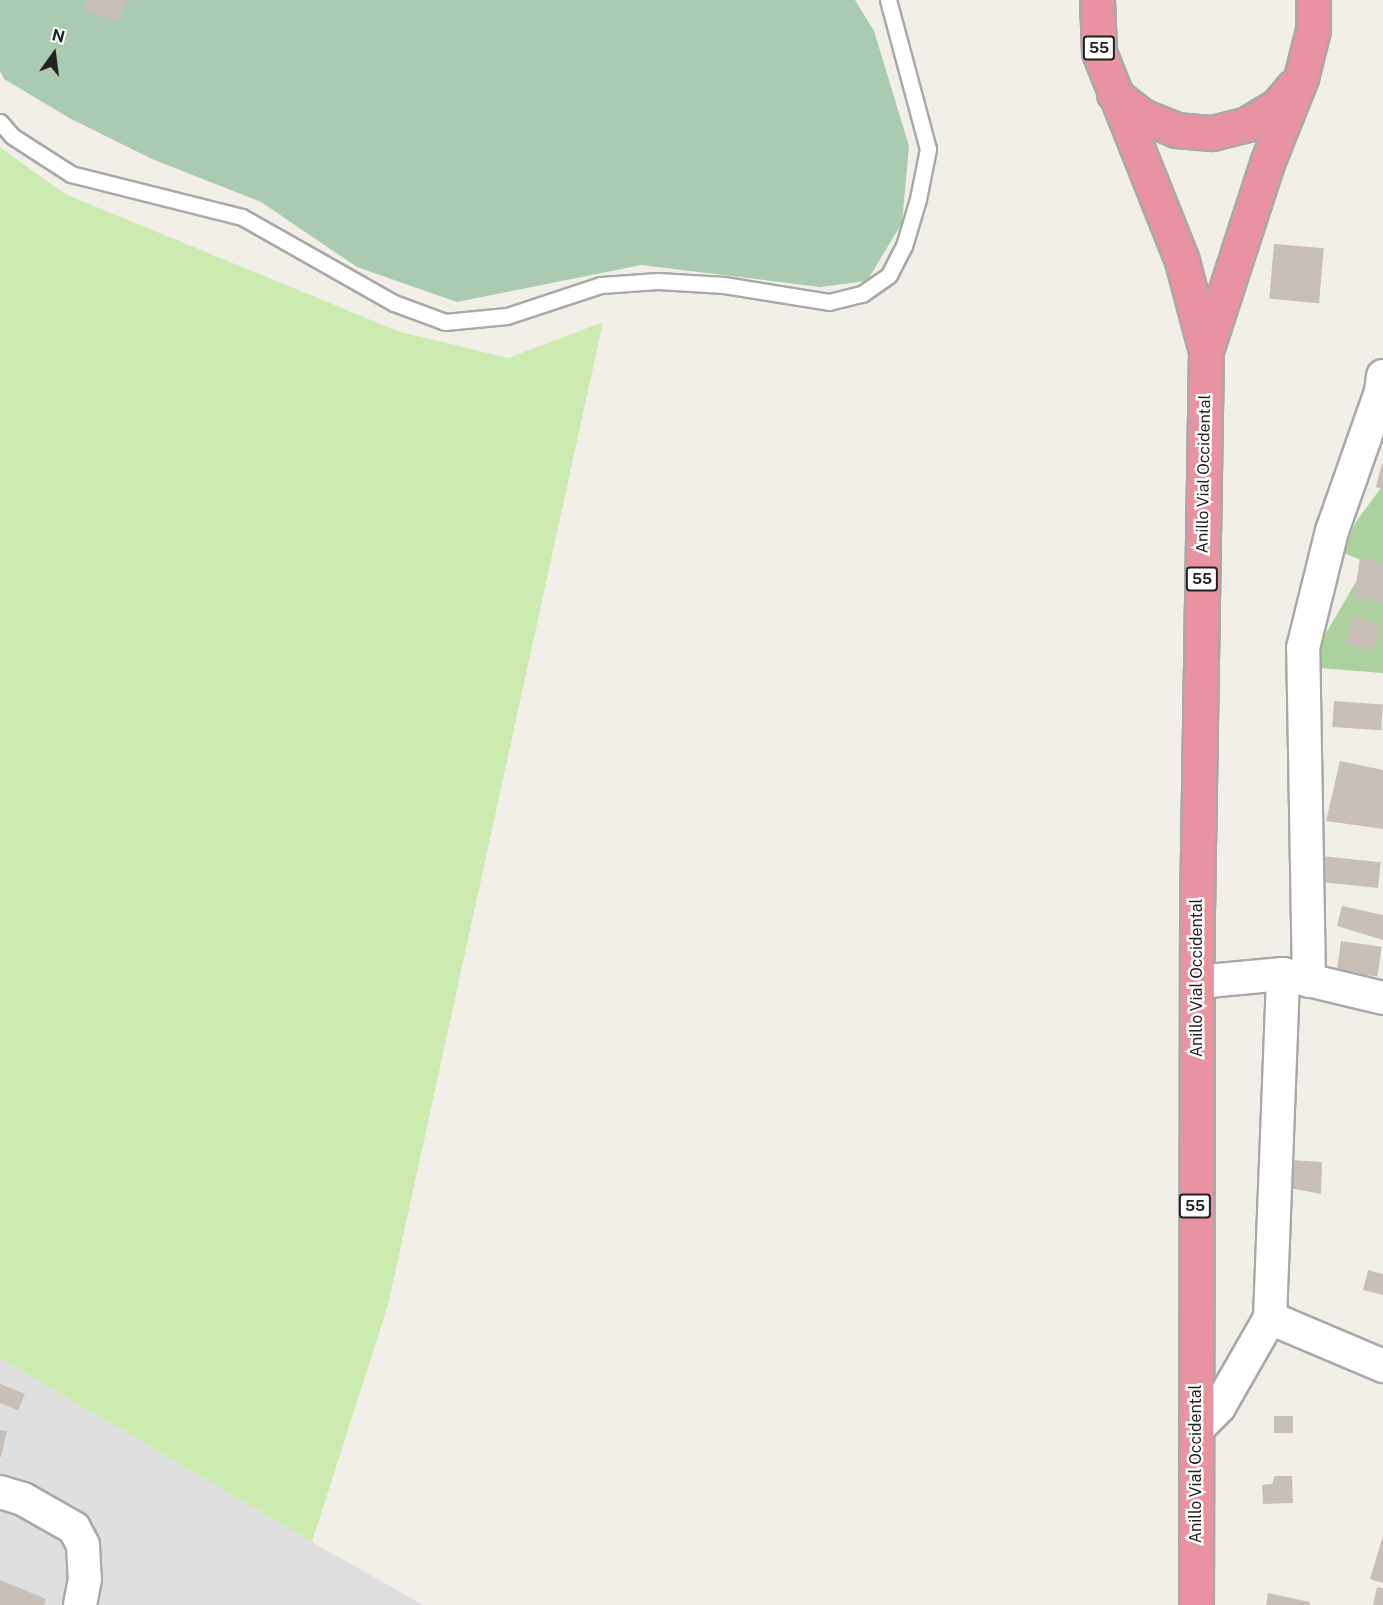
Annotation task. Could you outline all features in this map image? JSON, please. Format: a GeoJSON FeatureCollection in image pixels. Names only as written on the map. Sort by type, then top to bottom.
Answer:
{"type":"FeatureCollection","features":[{"type":"Feature","properties":{"kind":"highway","name":"Anillo Vial Occidental"},"geometry":{"type":"LineString","coordinates":[[1097,0],[1099,52],[1182,261],[1206,351],[1197,982],[1196,1605]]}},
{"type":"Feature","properties":{"kind":"highway","name":"Anillo Vial Occidental"},"geometry":{"type":"LineString","coordinates":[[1206,351],[1268,163],[1301,78],[1313,30],[1313,0]]}},
{"type":"Feature","properties":{"kind":"highway"},"geometry":{"type":"LineString","coordinates":[[1114,94],[1142,116],[1176,130],[1212,133],[1247,124],[1277,106],[1301,78]]}},
{"type":"Feature","properties":{"kind":"street"},"geometry":{"type":"LineString","coordinates":[[1197,1429],[1220,1407],[1270,1318],[1296,977],[1303,648],[1332,531],[1382,387]]}},
{"type":"Feature","properties":{"kind":"street"},"geometry":{"type":"LineString","coordinates":[[1197,982],[1296,977],[1383,998]]}},
{"type":"Feature","properties":{"kind":"street"},"geometry":{"type":"LineString","coordinates":[[1270,1318],[1383,1366]]}},
{"type":"Feature","properties":{"kind":"street"},"geometry":{"type":"LineString","coordinates":[[0,1492],[23,1499],[74,1528],[83,1545],[85,1580],[80,1605]]}},
{"type":"Feature","properties":{"kind":"lane"},"geometry":{"type":"LineString","coordinates":[[0,122],[12,136],[71,174],[242,217],[394,303],[445,322],[507,316],[601,285],[658,281],[724,285],[829,302],[862,294],[888,274],[904,246],[920,189],[928,149],[888,0]]}},
{"type":"Feature","properties":{"kind":"shaded area"},"geometry":{"type":"Polygon","coordinates":[[[0,1358],[312,1542],[423,1605],[0,1605],[0,1358]]]}},
{"type":"Feature","properties":{"kind":"green space"},"geometry":{"type":"Polygon","coordinates":[[[0,0],[855,0],[874,31],[909,146],[902,223],[867,281],[820,287],[641,265],[457,302],[357,267],[261,202],[152,159],[71,119],[4,79],[0,71],[0,0]]]}},
{"type":"Feature","properties":{"kind":"green space"},"geometry":{"type":"Polygon","coordinates":[[[0,147],[65,194],[400,332],[508,358],[603,322],[388,1305],[312,1542],[0,1358],[0,147]]]}},
{"type":"Feature","properties":{"kind":"green space"},"geometry":{"type":"Polygon","coordinates":[[[1383,485],[1383,565],[1376,566],[1341,552],[1356,522],[1383,485]]]}},
{"type":"Feature","properties":{"kind":"green space"},"geometry":{"type":"Polygon","coordinates":[[[1356,582],[1383,585],[1383,673],[1306,667],[1356,582]]]}},
{"type":"Feature","properties":{"kind":"building"},"geometry":{"type":"Polygon","coordinates":[[[87,0],[126,0],[120,21],[84,11],[87,0]]]}},
{"type":"Feature","properties":{"kind":"building"},"geometry":{"type":"Polygon","coordinates":[[[1274,244],[1324,248],[1319,303],[1269,299],[1274,244]]]}},
{"type":"Feature","properties":{"kind":"building"},"geometry":{"type":"Polygon","coordinates":[[[1383,463],[1383,489],[1376,487],[1383,463]]]}},
{"type":"Feature","properties":{"kind":"building"},"geometry":{"type":"Polygon","coordinates":[[[1360,558],[1383,563],[1383,602],[1354,597],[1360,558]]]}},
{"type":"Feature","properties":{"kind":"building"},"geometry":{"type":"Polygon","coordinates":[[[1352,616],[1379,624],[1375,650],[1345,644],[1352,616]]]}},
{"type":"Feature","properties":{"kind":"building"},"geometry":{"type":"Polygon","coordinates":[[[1334,701],[1383,704],[1381,730],[1332,727],[1334,701]]]}},
{"type":"Feature","properties":{"kind":"building"},"geometry":{"type":"Polygon","coordinates":[[[1340,761],[1383,770],[1383,829],[1326,821],[1340,761]]]}},
{"type":"Feature","properties":{"kind":"building"},"geometry":{"type":"Polygon","coordinates":[[[1322,856],[1381,862],[1378,888],[1319,882],[1322,856]]]}},
{"type":"Feature","properties":{"kind":"building"},"geometry":{"type":"Polygon","coordinates":[[[1342,906],[1383,915],[1383,940],[1337,926],[1342,906]]]}},
{"type":"Feature","properties":{"kind":"building"},"geometry":{"type":"Polygon","coordinates":[[[1341,941],[1382,947],[1377,976],[1337,971],[1341,941]]]}},
{"type":"Feature","properties":{"kind":"building"},"geometry":{"type":"Polygon","coordinates":[[[1291,1160],[1322,1162],[1321,1194],[1290,1188],[1291,1160]]]}},
{"type":"Feature","properties":{"kind":"building"},"geometry":{"type":"Polygon","coordinates":[[[1368,1270],[1383,1274],[1383,1295],[1363,1290],[1368,1270]]]}},
{"type":"Feature","properties":{"kind":"building"},"geometry":{"type":"Polygon","coordinates":[[[0,1384],[25,1394],[18,1410],[0,1403],[0,1384]]]}},
{"type":"Feature","properties":{"kind":"building"},"geometry":{"type":"Polygon","coordinates":[[[1274,1416],[1293,1416],[1293,1433],[1274,1433],[1274,1416]]]}},
{"type":"Feature","properties":{"kind":"building"},"geometry":{"type":"Polygon","coordinates":[[[0,1430],[7,1431],[1,1457],[0,1457],[0,1430]]]}},
{"type":"Feature","properties":{"kind":"building"},"geometry":{"type":"Polygon","coordinates":[[[1275,1476],[1292,1476],[1293,1503],[1263,1504],[1262,1485],[1272,1484],[1275,1476]]]}},
{"type":"Feature","properties":{"kind":"building"},"geometry":{"type":"Polygon","coordinates":[[[1383,1536],[1383,1583],[1370,1579],[1383,1536]]]}},
{"type":"Feature","properties":{"kind":"building"},"geometry":{"type":"Polygon","coordinates":[[[0,1580],[46,1599],[44,1605],[0,1605],[0,1580]]]}},
{"type":"Feature","properties":{"kind":"building"},"geometry":{"type":"Polygon","coordinates":[[[1377,1587],[1383,1588],[1383,1605],[1373,1605],[1377,1587]]]}},
{"type":"Feature","properties":{"kind":"building"},"geometry":{"type":"Polygon","coordinates":[[[1268,1593],[1310,1602],[1310,1605],[1266,1605],[1268,1593]]]}}]}
